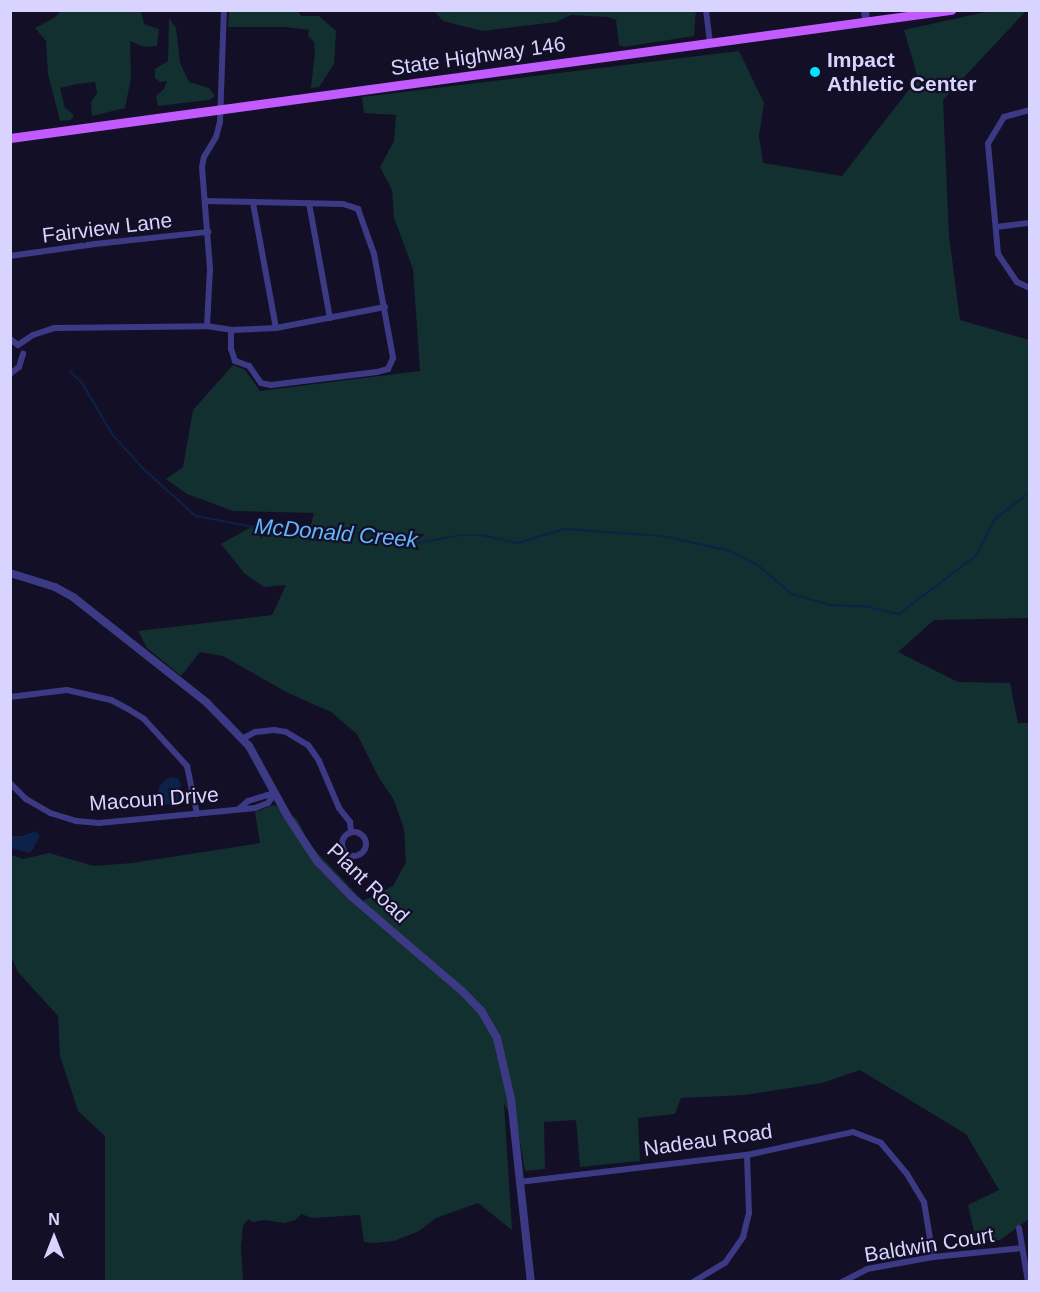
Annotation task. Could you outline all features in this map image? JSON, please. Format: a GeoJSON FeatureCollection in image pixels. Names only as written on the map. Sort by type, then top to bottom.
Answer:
{"type":"FeatureCollection","features":[{"type":"Feature","properties":{"kind":"main road","name":"State Highway 146"},"geometry":{"type":"LineString","coordinates":[[10,138],[951,10]]}},
{"type":"Feature","properties":{"kind":"street"},"geometry":{"type":"LineString","coordinates":[[207,326],[208,232],[202,167],[204,157],[216,137],[220,122],[224,10]]}},
{"type":"Feature","properties":{"kind":"street"},"geometry":{"type":"LineString","coordinates":[[706,10],[710,44]]}},
{"type":"Feature","properties":{"kind":"street"},"geometry":{"type":"LineString","coordinates":[[865,10],[866,21]]}},
{"type":"Feature","properties":{"kind":"street"},"geometry":{"type":"LineString","coordinates":[[1029,110],[1005,117],[988,144],[998,254],[1005,268],[1017,282],[1029,288]]}},
{"type":"Feature","properties":{"kind":"street"},"geometry":{"type":"LineString","coordinates":[[205,201],[351,205],[358,209],[374,254],[393,358],[388,369],[378,372],[271,385],[261,383],[249,366],[235,361],[231,349],[231,330]]}},
{"type":"Feature","properties":{"kind":"street"},"geometry":{"type":"LineString","coordinates":[[253,203],[276,328]]}},
{"type":"Feature","properties":{"kind":"street"},"geometry":{"type":"LineString","coordinates":[[309,203],[330,318]]}},
{"type":"Feature","properties":{"kind":"street"},"geometry":{"type":"LineString","coordinates":[[996,226],[1029,223]]}},
{"type":"Feature","properties":{"kind":"street","name":"Fairview Lane"},"geometry":{"type":"LineString","coordinates":[[10,256],[208,232]]}},
{"type":"Feature","properties":{"kind":"street"},"geometry":{"type":"LineString","coordinates":[[10,339],[18,345],[33,334],[54,328],[207,326],[231,330],[276,328],[385,307]]}},
{"type":"Feature","properties":{"kind":"street"},"geometry":{"type":"LineString","coordinates":[[10,374],[19,367],[23,354]]}},
{"type":"Feature","properties":{"kind":"street","name":"Plant Road"},"geometry":{"type":"LineString","coordinates":[[10,573],[54,586],[90,608],[207,703],[242,739],[316,861],[352,897],[462,991],[482,1011],[496,1038],[505,1069],[531,1281]]}},
{"type":"Feature","properties":{"kind":"street"},"geometry":{"type":"LineString","coordinates":[[10,697],[67,690],[111,700],[144,719],[187,766],[197,814]]}},
{"type":"Feature","properties":{"kind":"street"},"geometry":{"type":"LineString","coordinates":[[242,739],[255,732],[274,730],[286,732],[308,745],[319,761],[339,808],[350,822],[351,832]]}},
{"type":"Feature","properties":{"kind":"street","name":"Macoun Drive"},"geometry":{"type":"LineString","coordinates":[[10,783],[26,799],[50,813],[76,821],[99,823],[239,809],[248,801],[265,794],[275,793]]}},
{"type":"Feature","properties":{"kind":"street"},"geometry":{"type":"LineString","coordinates":[[351,832],[359,833],[365,839],[364,851],[357,856],[350,855],[342,847],[342,839],[351,832]]}},
{"type":"Feature","properties":{"kind":"street","name":"Nadeau Road"},"geometry":{"type":"LineString","coordinates":[[519,1182],[747,1155],[853,1132],[872,1137],[893,1156],[907,1174],[924,1202],[933,1257]]}},
{"type":"Feature","properties":{"kind":"street"},"geometry":{"type":"LineString","coordinates":[[693,1281],[725,1263],[743,1237],[750,1213],[747,1155]]}},
{"type":"Feature","properties":{"kind":"street"},"geometry":{"type":"LineString","coordinates":[[1019,1228],[1028,1281]]}},
{"type":"Feature","properties":{"kind":"street","name":"Baldwin Court"},"geometry":{"type":"LineString","coordinates":[[842,1281],[867,1269],[933,1257],[1023,1248]]}},
{"type":"Feature","properties":{"kind":"green space"},"geometry":{"type":"Polygon","coordinates":[[[696,10],[694,36],[624,47],[619,45],[616,20],[608,17],[571,15],[556,22],[482,31],[443,21],[434,11],[696,10]]]}},
{"type":"Feature","properties":{"kind":"green space"},"geometry":{"type":"Polygon","coordinates":[[[61,11],[141,11],[144,24],[159,29],[157,46],[144,47],[130,41],[131,78],[125,108],[92,116],[91,102],[97,93],[95,82],[77,84],[60,88],[65,108],[74,115],[71,120],[60,121],[48,74],[46,41],[35,28],[54,18],[61,11]]]}},
{"type":"Feature","properties":{"kind":"green space"},"geometry":{"type":"Polygon","coordinates":[[[229,11],[298,11],[301,16],[319,16],[336,31],[334,64],[319,87],[311,88],[315,52],[314,42],[308,36],[309,30],[286,27],[228,27],[229,11]]]}},
{"type":"Feature","properties":{"kind":"green space"},"geometry":{"type":"Polygon","coordinates":[[[990,11],[1026,11],[943,100],[949,236],[960,320],[1029,340],[1029,618],[934,620],[898,652],[958,682],[1010,683],[1018,723],[1029,723],[1029,1219],[1000,1240],[976,1240],[968,1205],[999,1190],[966,1134],[860,1070],[822,1083],[744,1095],[681,1098],[675,1114],[638,1118],[640,1161],[580,1167],[576,1120],[544,1122],[545,1169],[525,1171],[518,1130],[504,1103],[512,1230],[478,1203],[436,1218],[419,1231],[394,1241],[375,1243],[364,1242],[360,1215],[312,1218],[301,1214],[295,1220],[284,1223],[264,1220],[253,1222],[248,1219],[243,1226],[241,1247],[243,1281],[105,1281],[105,1136],[78,1111],[60,1056],[58,1016],[18,972],[11,957],[11,855],[23,859],[49,853],[94,866],[132,863],[260,843],[255,812],[274,805],[297,819],[309,844],[363,901],[393,886],[406,862],[404,829],[394,800],[379,778],[357,734],[331,712],[288,693],[223,656],[200,652],[181,676],[147,648],[138,631],[272,615],[286,585],[264,587],[244,573],[221,544],[253,526],[308,536],[314,513],[233,511],[187,494],[166,479],[183,467],[193,410],[233,365],[245,370],[260,391],[420,371],[413,269],[394,218],[392,190],[380,167],[394,141],[396,115],[364,113],[362,97],[739,51],[764,103],[759,136],[763,163],[842,176],[918,78],[904,30],[990,11]]]}},
{"type":"Feature","properties":{"kind":"green space"},"geometry":{"type":"Polygon","coordinates":[[[169,18],[176,28],[180,63],[189,82],[209,88],[215,96],[209,100],[158,106],[156,96],[164,89],[167,81],[160,82],[155,78],[155,69],[168,61],[169,18]]]}},
{"type":"Feature","properties":{"kind":"water"},"geometry":{"type":"Polygon","coordinates":[[[173,777],[181,784],[178,801],[172,805],[159,804],[157,796],[159,787],[166,779],[173,777]]]}},
{"type":"Feature","properties":{"kind":"water"},"geometry":{"type":"Polygon","coordinates":[[[36,831],[40,836],[32,851],[29,853],[11,848],[11,836],[22,836],[36,831]]]}},
{"type":"Feature","properties":{"kind":"waterway","name":"McDonald Creek"},"geometry":{"type":"LineString","coordinates":[[70,371],[82,382],[113,435],[143,468],[196,516],[259,528],[291,524],[336,532],[378,534],[412,544],[462,535],[482,535],[517,543],[565,529],[663,536],[727,550],[758,565],[792,594],[830,605],[864,606],[899,614],[977,555],[995,519],[1030,492]]}},
{"type":"Feature","properties":{"kind":"place","name":"Impact Athletic Center"},"geometry":{"type":"Point","coordinates":[815,72]}}]}
